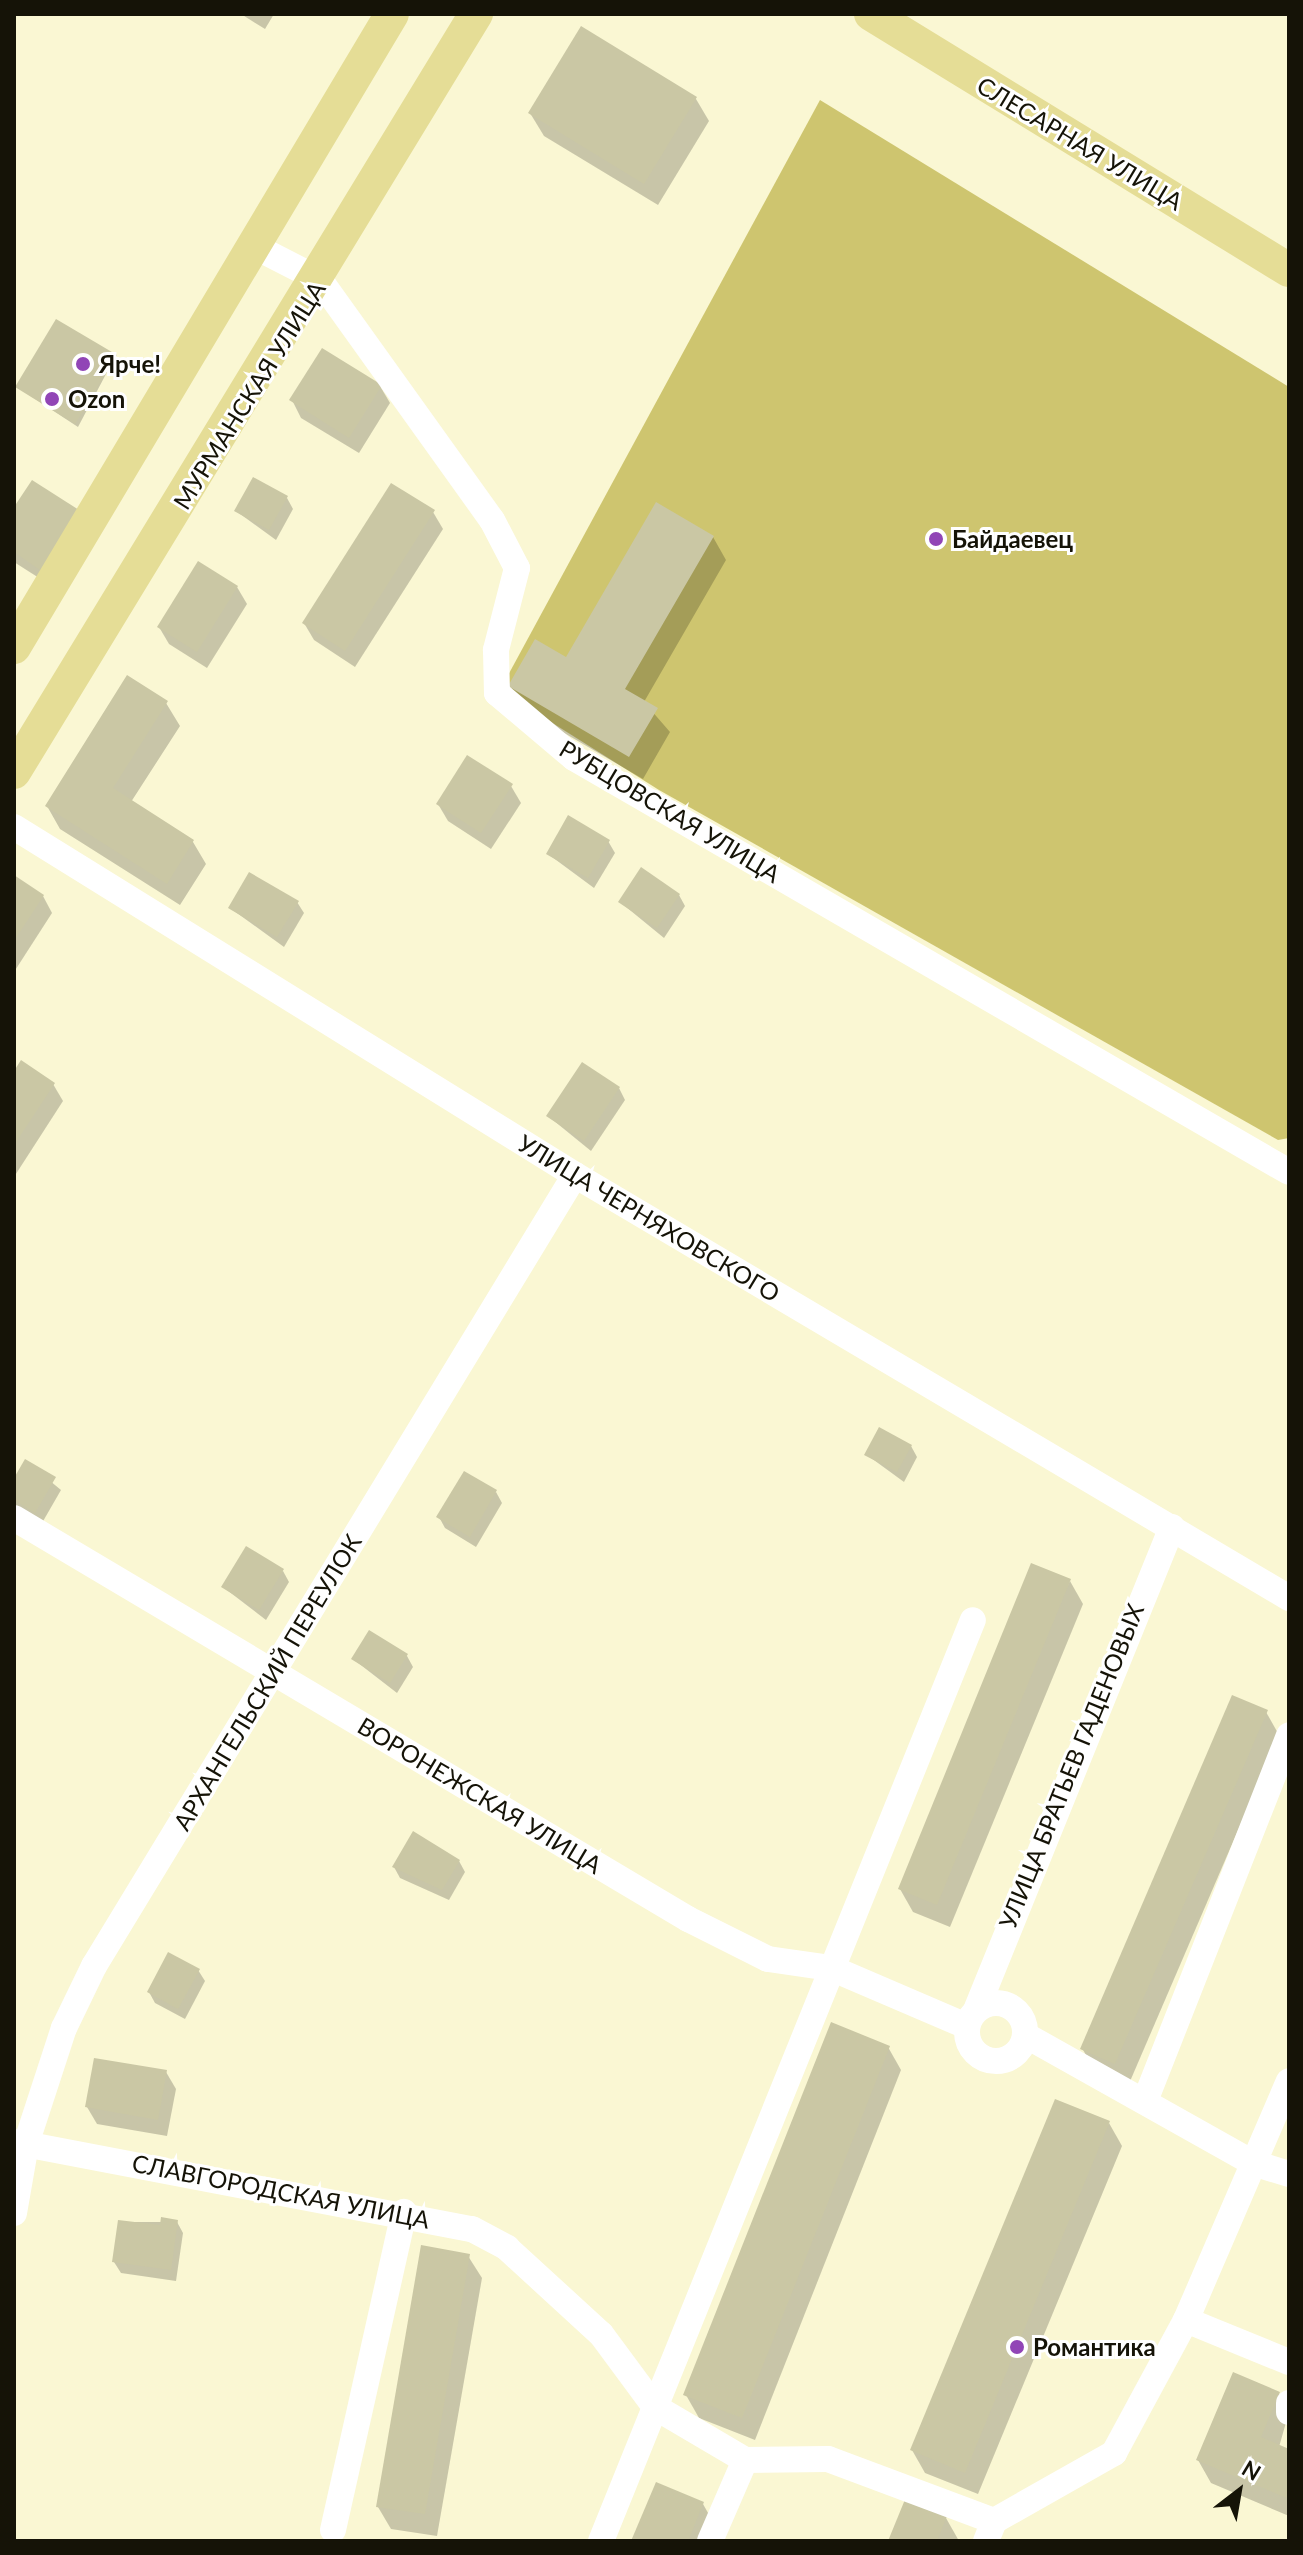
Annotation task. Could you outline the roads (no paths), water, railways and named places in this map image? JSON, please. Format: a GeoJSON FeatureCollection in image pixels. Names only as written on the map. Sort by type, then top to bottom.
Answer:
{"type":"FeatureCollection","features":[{"type":"Feature","properties":{"kind":"main road"},"geometry":{"type":"LineString","coordinates":[[14,647],[392,14]]}},
{"type":"Feature","properties":{"kind":"main road","name":"МУРМАНСКАЯ УЛИЦА"},"geometry":{"type":"LineString","coordinates":[[14,772],[320,280],[476,14]]}},
{"type":"Feature","properties":{"kind":"main road","name":"СЛЕСАРНАЯ УЛИЦА"},"geometry":{"type":"LineString","coordinates":[[871,14],[1289,270]]}},
{"type":"Feature","properties":{"kind":"street","name":"РУБЦОВСКАЯ УЛИЦА"},"geometry":{"type":"LineString","coordinates":[[252,245],[320,280],[483,507],[517,568],[496,650],[497,693],[574,758],[1289,1172]]}},
{"type":"Feature","properties":{"kind":"street","name":"УЛИЦА ЧЕРНЯХОВСКОГО"},"geometry":{"type":"LineString","coordinates":[[14,827],[575,1175],[1289,1598]]}},
{"type":"Feature","properties":{"kind":"street","name":"АРХАНГЕЛЬСКИЙ ПЕРЕУЛОК"},"geometry":{"type":"LineString","coordinates":[[14,2213],[20,2143],[64,2028],[94,1966],[575,1175]]}},
{"type":"Feature","properties":{"kind":"street","name":"ВОРОНЕЖСКАЯ УЛИЦА"},"geometry":{"type":"LineString","coordinates":[[14,1518],[688,1919],[768,1959],[831,1968],[971,2017],[996,2001],[1015,2009],[1025,2035],[1253,2163],[1289,2174]]}},
{"type":"Feature","properties":{"kind":"street","name":"УЛИЦА БРАТЬЕВ ГАДЕНОВЫХ"},"geometry":{"type":"LineString","coordinates":[[971,2017],[1172,1527]]}},
{"type":"Feature","properties":{"kind":"street"},"geometry":{"type":"LineString","coordinates":[[601,2541],[973,1620]]}},
{"type":"Feature","properties":{"kind":"street"},"geometry":{"type":"LineString","coordinates":[[1145,2101],[1289,1735]]}},
{"type":"Feature","properties":{"kind":"street"},"geometry":{"type":"LineString","coordinates":[[971,2017],[976,2055],[991,2061],[1020,2050],[1025,2035]]}},
{"type":"Feature","properties":{"kind":"street"},"geometry":{"type":"LineString","coordinates":[[655,2407],[745,2460],[828,2459],[990,2531],[1114,2453],[1186,2320],[1289,2081]]}},
{"type":"Feature","properties":{"kind":"street","name":"СЛАВГОРОДСКАЯ УЛИЦА"},"geometry":{"type":"LineString","coordinates":[[20,2143],[404,2212],[472,2229],[533,2273],[601,2334],[655,2407]]}},
{"type":"Feature","properties":{"kind":"street"},"geometry":{"type":"LineString","coordinates":[[333,2530],[404,2212]]}},
{"type":"Feature","properties":{"kind":"street"},"geometry":{"type":"LineString","coordinates":[[1186,2320],[1289,2362]]}},
{"type":"Feature","properties":{"kind":"street"},"geometry":{"type":"LineString","coordinates":[[1289,2403],[1289,2412]]}},
{"type":"Feature","properties":{"kind":"street"},"geometry":{"type":"LineString","coordinates":[[710,2541],[745,2460]]}},
{"type":"Feature","properties":{"kind":"place","name":"Ярче!"},"geometry":{"type":"Point","coordinates":[83,364]}},
{"type":"Feature","properties":{"kind":"place","name":"Ozon"},"geometry":{"type":"Point","coordinates":[52,399]}},
{"type":"Feature","properties":{"kind":"place","name":"Байдаевец"},"geometry":{"type":"Point","coordinates":[936,539]}},
{"type":"Feature","properties":{"kind":"place","name":"Романтика"},"geometry":{"type":"Point","coordinates":[1017,2347]}}]}
